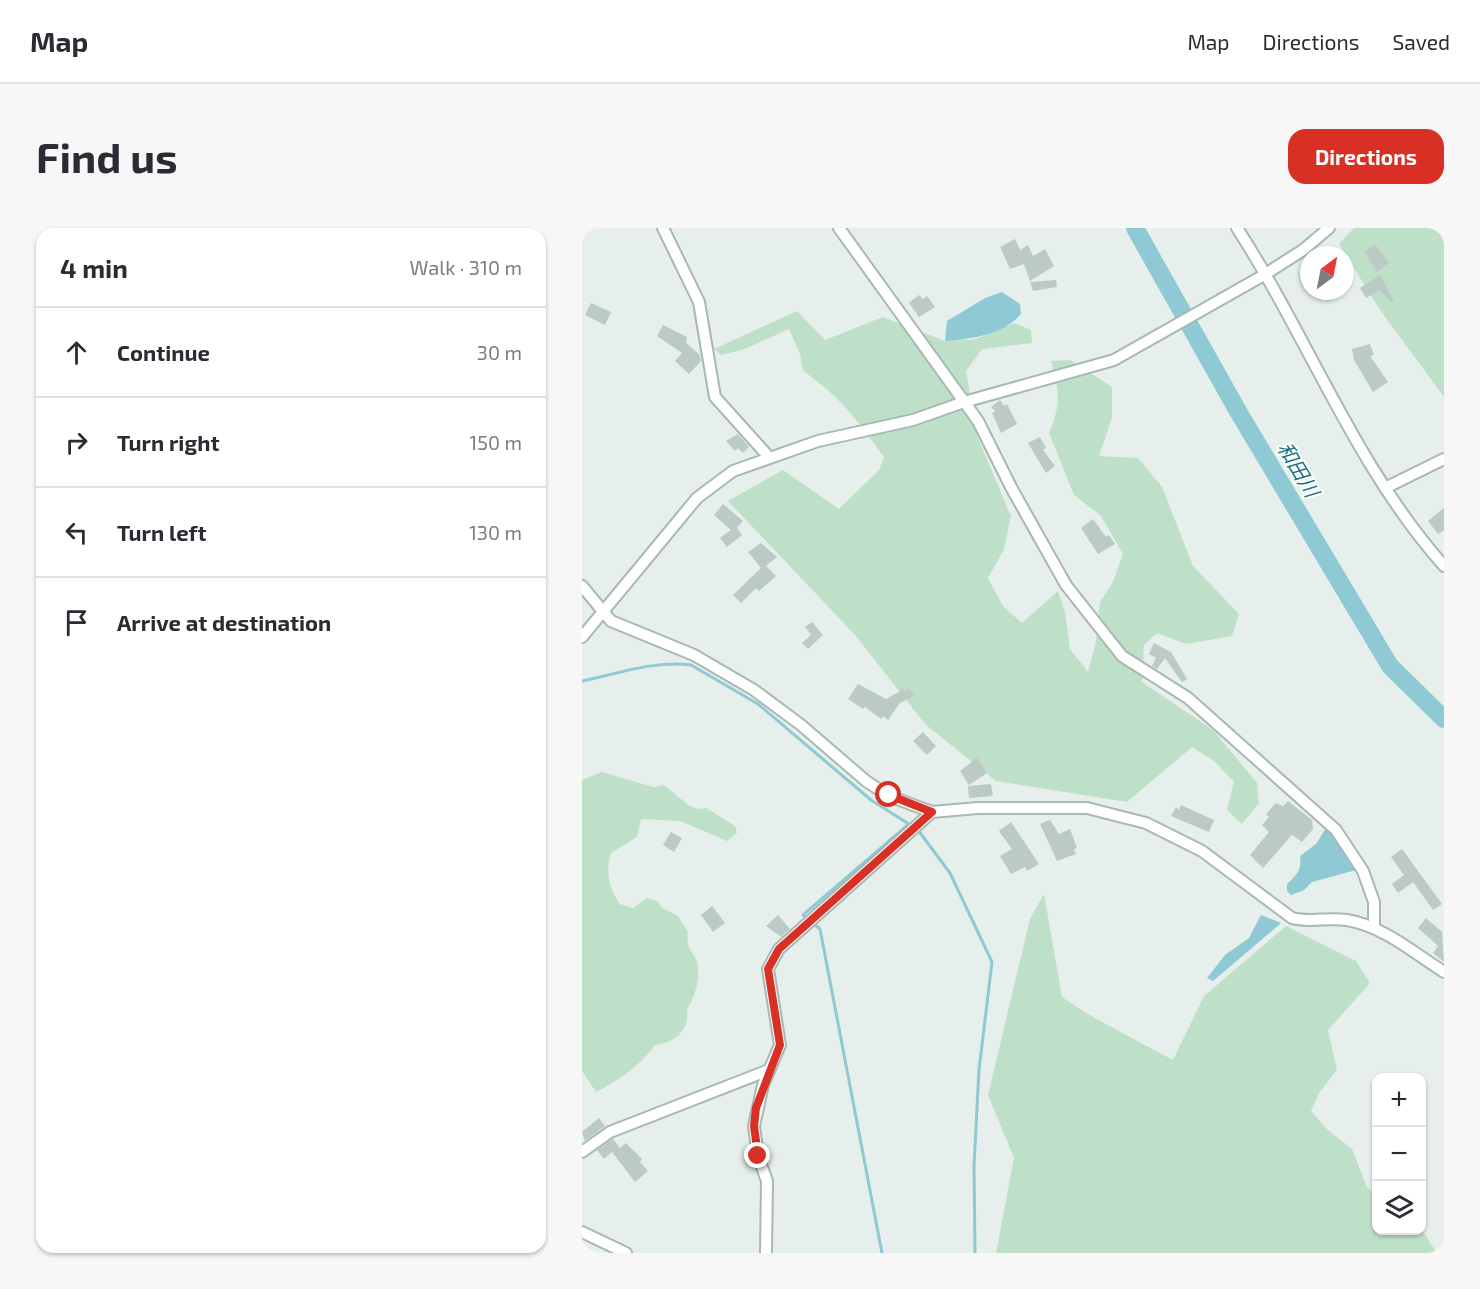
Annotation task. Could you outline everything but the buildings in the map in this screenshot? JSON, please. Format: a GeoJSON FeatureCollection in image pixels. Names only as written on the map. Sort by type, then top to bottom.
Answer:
{"type":"FeatureCollection","features":[{"type":"Feature","properties":{"kind":"street"},"geometry":{"type":"LineString","coordinates":[[663,228],[699,302],[705,324],[715,397],[769,456]]}},
{"type":"Feature","properties":{"kind":"street"},"geometry":{"type":"LineString","coordinates":[[839,228],[978,421],[1011,489],[1066,585],[1122,656],[1188,698],[1336,830],[1363,871],[1374,902],[1374,927]]}},
{"type":"Feature","properties":{"kind":"street"},"geometry":{"type":"LineString","coordinates":[[1237,228],[1385,488],[1444,566]]}},
{"type":"Feature","properties":{"kind":"street"},"geometry":{"type":"LineString","coordinates":[[582,637],[697,498],[733,471],[769,456],[818,441],[913,420],[964,402],[1114,360],[1264,275],[1303,250],[1329,228]]}},
{"type":"Feature","properties":{"kind":"street"},"geometry":{"type":"LineString","coordinates":[[1385,488],[1444,459]]}},
{"type":"Feature","properties":{"kind":"street"},"geometry":{"type":"LineString","coordinates":[[582,586],[611,621],[694,654],[754,690],[801,725],[866,781],[889,795],[932,812],[978,808],[1087,808],[1146,823],[1202,851],[1292,918],[1304,921],[1347,920],[1374,927],[1444,972]]}},
{"type":"Feature","properties":{"kind":"street"},"geometry":{"type":"LineString","coordinates":[[766,1253],[766,1181],[758,1156],[754,1126],[756,1108],[768,1070],[778,1054],[780,1045],[769,985],[768,969],[772,958],[779,949],[932,812]]}},
{"type":"Feature","properties":{"kind":"street"},"geometry":{"type":"LineString","coordinates":[[582,1152],[610,1132],[768,1070]]}},
{"type":"Feature","properties":{"kind":"street"},"geometry":{"type":"LineString","coordinates":[[582,1232],[626,1253]]}},
{"type":"Feature","properties":{"kind":"green space"},"geometry":{"type":"Polygon","coordinates":[[[1354,228],[1444,228],[1444,397],[1380,310],[1354,268],[1354,246],[1340,246],[1339,244],[1354,228]]]}},
{"type":"Feature","properties":{"kind":"green space"},"geometry":{"type":"Polygon","coordinates":[[[797,311],[825,340],[883,317],[945,341],[976,339],[1014,323],[1031,330],[1032,343],[982,349],[966,371],[977,436],[1011,516],[1004,549],[988,578],[1003,606],[1022,623],[1058,591],[1065,612],[1070,649],[1088,672],[1096,642],[1100,602],[1113,582],[1123,554],[1101,516],[1074,495],[1049,433],[1056,413],[1058,397],[1051,361],[1070,360],[1112,387],[1112,418],[1099,456],[1138,458],[1162,487],[1193,566],[1239,614],[1232,636],[1186,644],[1157,633],[1144,645],[1142,682],[1213,730],[1257,783],[1259,803],[1242,824],[1227,810],[1234,782],[1214,761],[1192,747],[1127,802],[996,781],[926,725],[855,635],[728,501],[783,470],[839,509],[879,470],[884,457],[848,410],[828,390],[803,371],[800,354],[789,329],[745,349],[721,355],[714,349],[797,311]]]}},
{"type":"Feature","properties":{"kind":"green space"},"geometry":{"type":"Polygon","coordinates":[[[602,772],[653,787],[664,785],[688,805],[697,809],[706,808],[735,826],[737,833],[727,841],[680,821],[641,819],[637,837],[611,853],[608,867],[609,880],[620,904],[633,908],[647,898],[657,901],[662,908],[678,916],[688,932],[688,944],[696,958],[698,978],[694,995],[687,1009],[686,1023],[680,1034],[669,1041],[655,1045],[628,1072],[596,1092],[582,1071],[582,780],[602,772]]]}},
{"type":"Feature","properties":{"kind":"green space"},"geometry":{"type":"Polygon","coordinates":[[[1044,894],[1062,997],[1173,1060],[1204,996],[1286,926],[1356,961],[1370,983],[1328,1030],[1337,1070],[1319,1093],[1311,1111],[1327,1129],[1352,1149],[1367,1187],[1372,1191],[1372,1235],[1425,1235],[1437,1253],[996,1253],[1014,1158],[988,1095],[1030,919],[1044,894]]]}},
{"type":"Feature","properties":{"kind":"water"},"geometry":{"type":"Polygon","coordinates":[[[1002,292],[1020,304],[1021,314],[1014,321],[986,335],[945,341],[947,321],[985,298],[1002,292]]]}},
{"type":"Feature","properties":{"kind":"water"},"geometry":{"type":"Polygon","coordinates":[[[1326,828],[1341,845],[1356,870],[1312,882],[1304,890],[1291,895],[1287,891],[1287,884],[1298,872],[1300,856],[1316,844],[1326,828]]]}},
{"type":"Feature","properties":{"kind":"water"},"geometry":{"type":"Polygon","coordinates":[[[1261,915],[1281,923],[1213,981],[1207,978],[1225,955],[1249,938],[1261,915]]]}},
{"type":"Feature","properties":{"kind":"waterway","name":"和田川"},"geometry":{"type":"LineString","coordinates":[[1135,228],[1239,413],[1390,666],[1444,719]]}},
{"type":"Feature","properties":{"kind":"waterway"},"geometry":{"type":"LineString","coordinates":[[582,681],[650,666],[691,665],[758,704],[871,800],[912,826]]}},
{"type":"Feature","properties":{"kind":"waterway"},"geometry":{"type":"LineString","coordinates":[[882,1253],[820,929],[803,915],[909,824]]}},
{"type":"Feature","properties":{"kind":"waterway"},"geometry":{"type":"LineString","coordinates":[[918,830],[950,873],[992,962],[979,1070],[974,1166],[975,1253]]}},
{"type":"Feature","properties":{"kind":"route"},"geometry":{"type":"LineString","coordinates":[[758,1156],[754,1126],[756,1108],[768,1070],[778,1054],[780,1045],[768,969],[779,949],[932,812],[889,795]]}}]}
